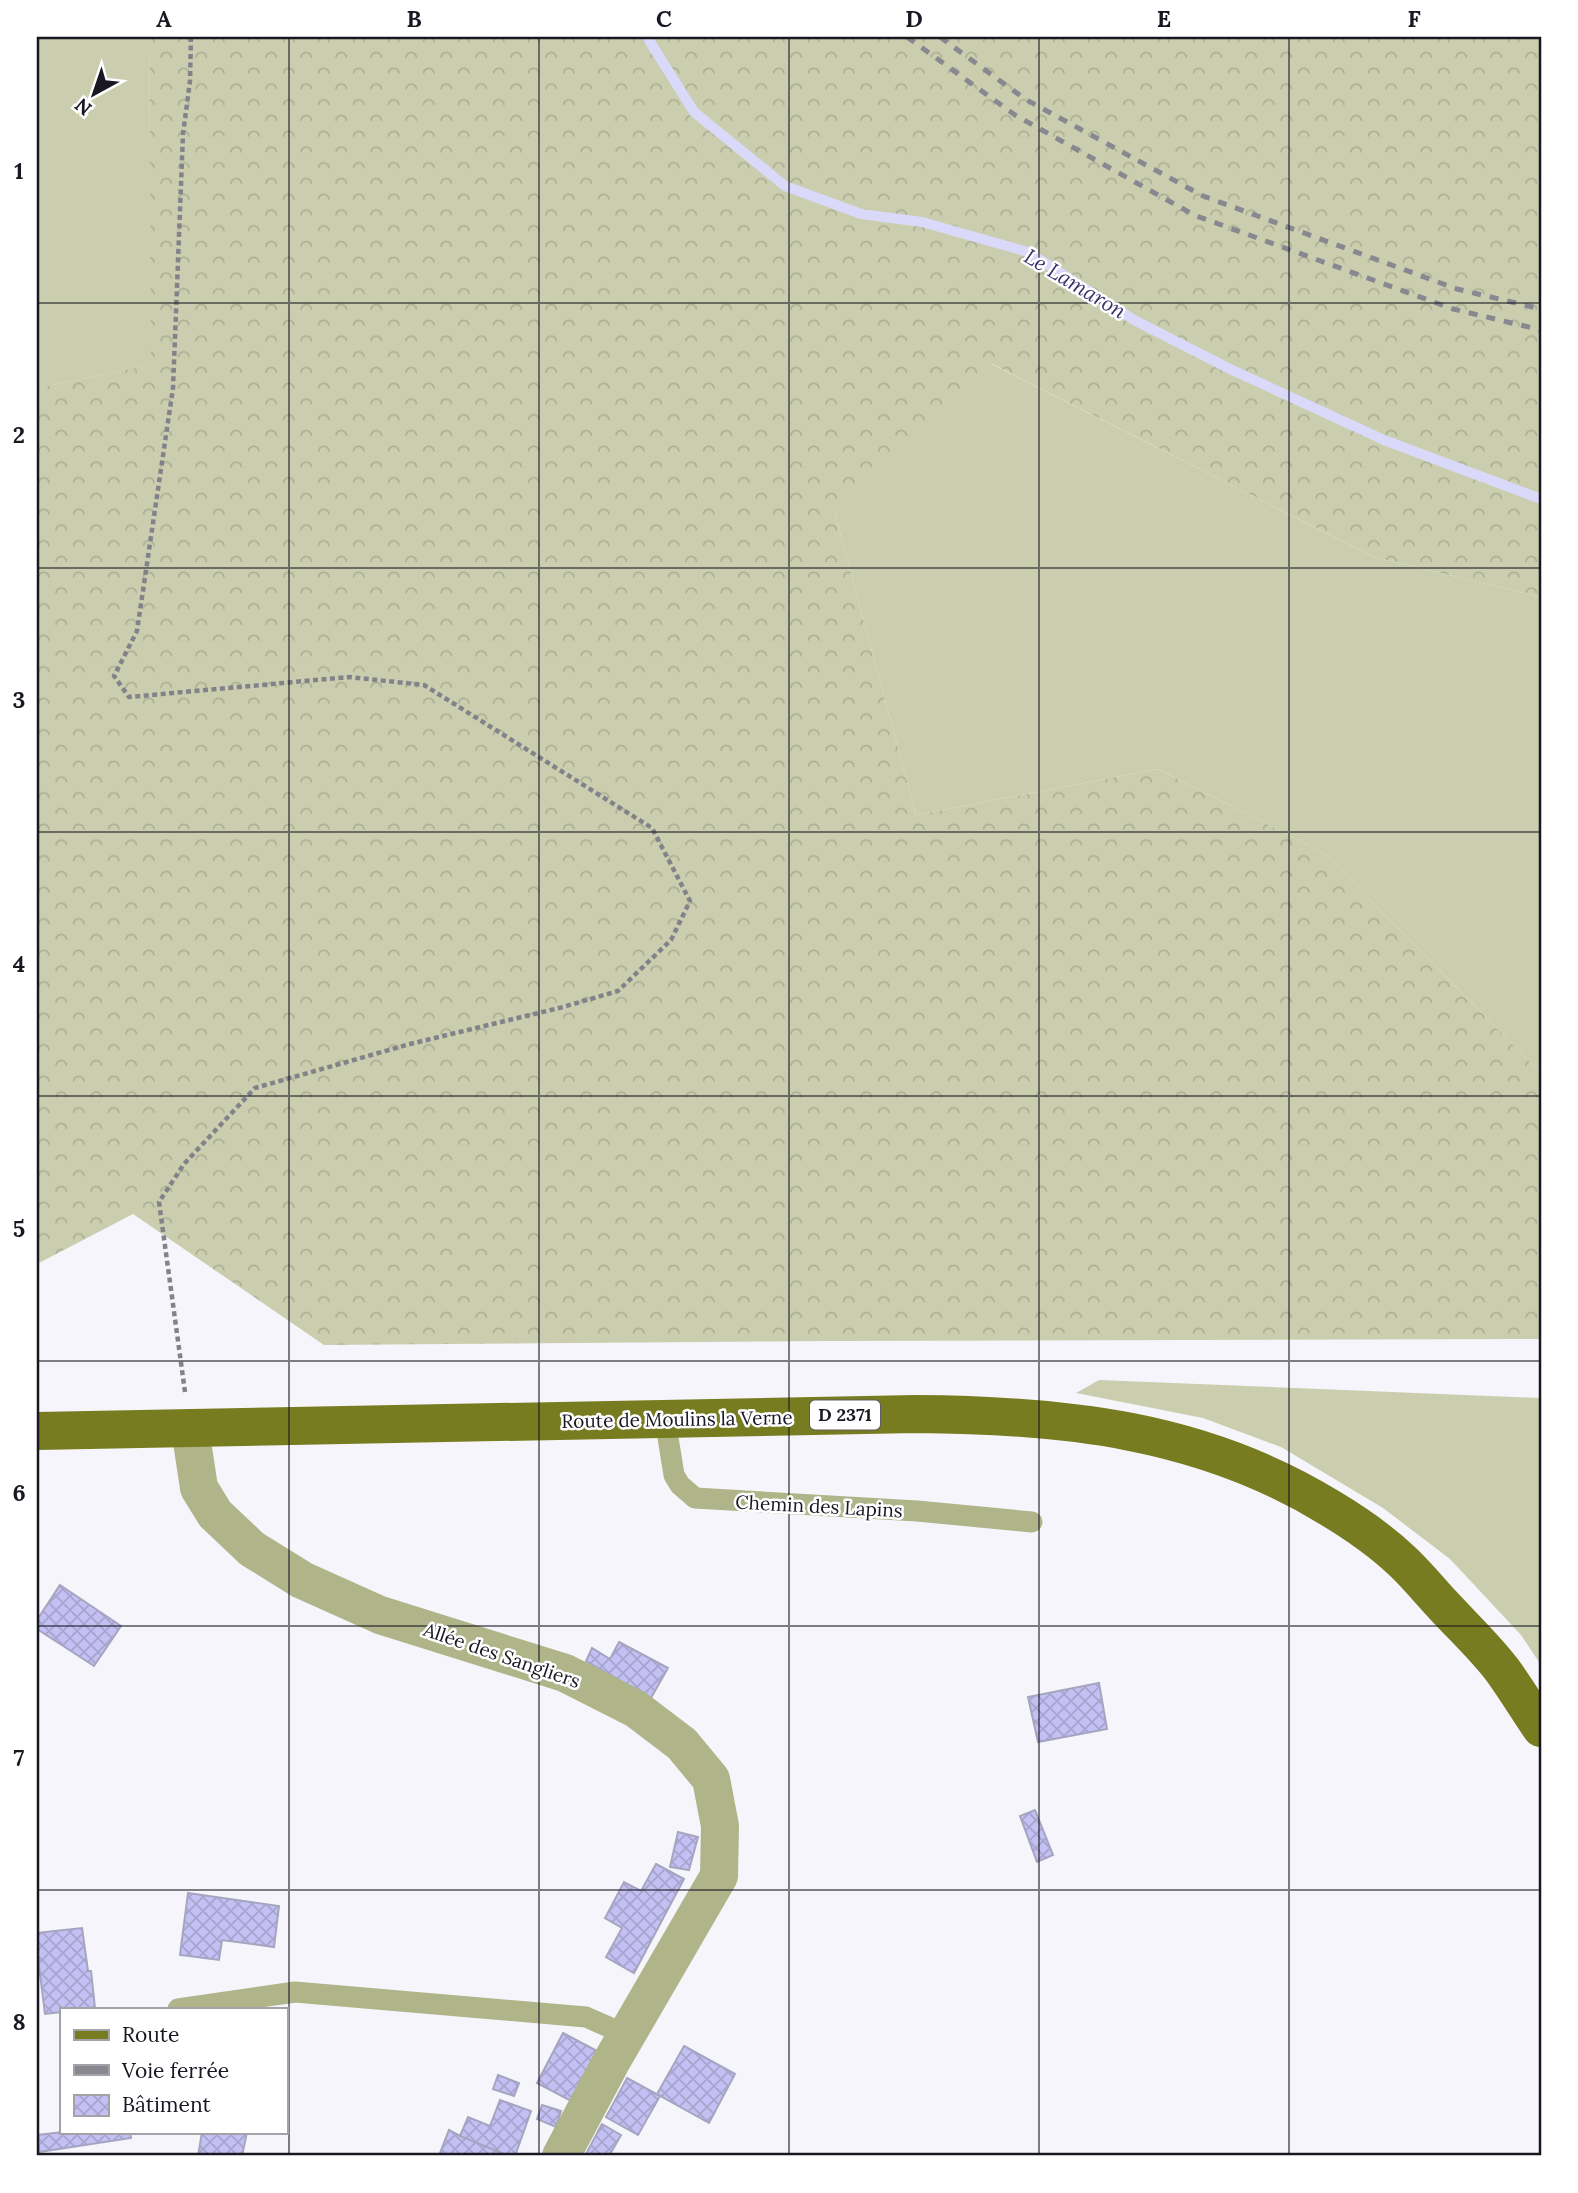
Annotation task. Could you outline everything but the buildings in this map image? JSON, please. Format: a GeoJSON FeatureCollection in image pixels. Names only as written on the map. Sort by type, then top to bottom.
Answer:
{"type":"FeatureCollection","features":[{"type":"Feature","properties":{"kind":"main road","name":"Route de Moulins la Verne"},"geometry":{"type":"LineString","coordinates":[[37,1431],[916,1414],[1004,1416],[1098,1425],[1178,1442],[1255,1469],[1313,1498],[1371,1536],[1402,1561],[1502,1670],[1541,1728]]}},
{"type":"Feature","properties":{"kind":"street","name":"Allée des Sangliers"},"geometry":{"type":"LineString","coordinates":[[190,1428],[199,1489],[215,1514],[252,1549],[302,1580],[380,1615],[565,1673],[636,1709],[682,1744],[711,1779],[720,1826],[719,1876],[561,2156]]}},
{"type":"Feature","properties":{"kind":"lane","name":"Chemin des Lapins"},"geometry":{"type":"LineString","coordinates":[[665,1419],[674,1475],[680,1485],[695,1497],[917,1511],[1032,1522]]}},
{"type":"Feature","properties":{"kind":"lane"},"geometry":{"type":"LineString","coordinates":[[185,2008],[295,1992],[586,2017],[627,2035]]}},
{"type":"Feature","properties":{"kind":"path"},"geometry":{"type":"LineString","coordinates":[[190,1428],[159,1202],[184,1164],[255,1088],[410,1044],[618,991],[671,940],[690,901],[652,828],[424,685],[349,677],[129,697],[114,676],[137,631],[173,388],[183,134],[190,81],[191,37]]}},
{"type":"Feature","properties":{"kind":"green space"},"geometry":{"type":"Polygon","coordinates":[[[37,37],[149,37],[152,365],[37,388],[37,37]]]}},
{"type":"Feature","properties":{"kind":"green space"},"geometry":{"type":"Polygon","coordinates":[[[149,37],[1541,37],[1541,597],[1374,557],[992,364],[835,514],[916,815],[1158,769],[1324,853],[1541,1073],[1541,1339],[324,1345],[133,1214],[37,1264],[37,388],[151,365],[149,37]]]}},
{"type":"Feature","properties":{"kind":"green space"},"geometry":{"type":"Polygon","coordinates":[[[991,364],[1374,557],[1541,597],[1541,1073],[1324,853],[1158,769],[916,815],[835,514],[991,364]]]}},
{"type":"Feature","properties":{"kind":"green space"},"geometry":{"type":"Polygon","coordinates":[[[1099,1380],[1541,1398],[1541,1665],[1521,1635],[1450,1559],[1383,1508],[1281,1447],[1203,1418],[1076,1393],[1099,1380]]]}},
{"type":"Feature","properties":{"kind":"waterway","name":"Le Lamaron"},"geometry":{"type":"LineString","coordinates":[[647,37],[694,112],[785,186],[861,214],[922,222],[1028,252],[1134,320],[1230,369],[1384,440],[1541,499]]}},
{"type":"Feature","properties":{"kind":"railway"},"geometry":{"type":"LineString","coordinates":[[907,37],[1015,115],[1194,215],[1453,309],[1541,330]]}},
{"type":"Feature","properties":{"kind":"railway"},"geometry":{"type":"LineString","coordinates":[[940,37],[1025,99],[1203,196],[1457,289],[1541,309]]}}]}
